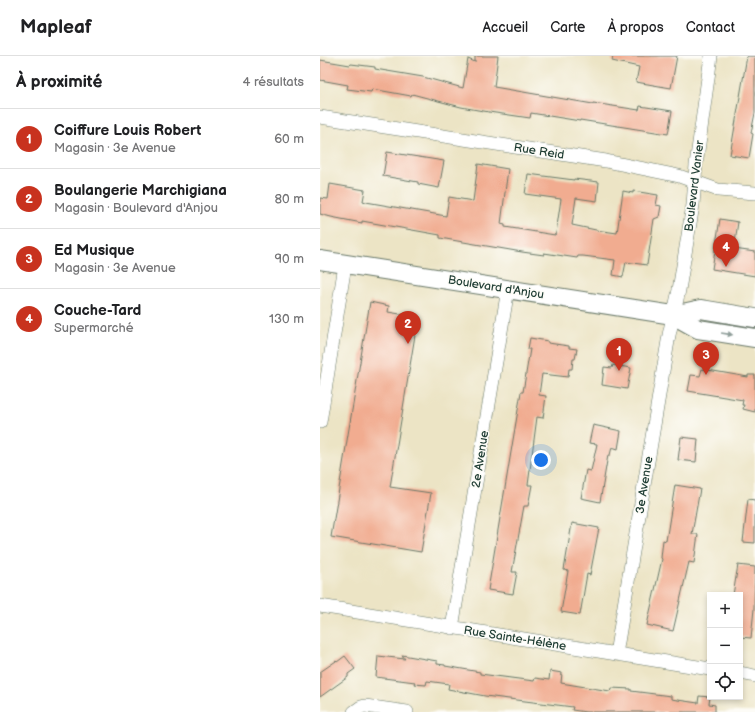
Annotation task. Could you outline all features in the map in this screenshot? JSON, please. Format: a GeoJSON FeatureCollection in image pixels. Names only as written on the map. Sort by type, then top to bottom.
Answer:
{"type":"FeatureCollection","features":[{"type":"Feature","properties":{"kind":"street","name":"Boulevard Vanier"},"geometry":{"type":"LineString","coordinates":[[673,315],[679,290],[693,205],[697,157],[711,56]]}},
{"type":"Feature","properties":{"kind":"street","name":"Rue Reid"},"geometry":{"type":"LineString","coordinates":[[320,117],[606,162],[679,176],[718,190],[755,193]]}},
{"type":"Feature","properties":{"kind":"street","name":"Boulevard d'Anjou"},"geometry":{"type":"LineString","coordinates":[[320,260],[673,315],[698,329],[755,338]]}},
{"type":"Feature","properties":{"kind":"street"},"geometry":{"type":"LineString","coordinates":[[320,422],[345,265]]}},
{"type":"Feature","properties":{"kind":"street","name":"2e Avenue"},"geometry":{"type":"LineString","coordinates":[[452,628],[508,289]]}},
{"type":"Feature","properties":{"kind":"street","name":"Boulevard d'Anjou"},"geometry":{"type":"LineString","coordinates":[[673,315],[701,309],[755,318]]}},
{"type":"Feature","properties":{"kind":"street","name":"3e Avenue"},"geometry":{"type":"LineString","coordinates":[[616,654],[673,315]]}},
{"type":"Feature","properties":{"kind":"street","name":"Rue Sainte-Hélène"},"geometry":{"type":"LineString","coordinates":[[320,606],[707,669]]}},
{"type":"Feature","properties":{"kind":"street"},"geometry":{"type":"LineString","coordinates":[[743,674],[755,676]]}},
{"type":"Feature","properties":{"kind":"street"},"geometry":{"type":"LineString","coordinates":[[354,712],[365,706],[382,710],[407,712]]}},
{"type":"Feature","properties":{"kind":"building"},"geometry":{"type":"Polygon","coordinates":[[[475,56],[498,56],[494,87],[593,104],[639,110],[640,106],[672,111],[668,134],[531,113],[530,118],[489,112],[461,107],[412,94],[411,96],[372,89],[371,92],[347,89],[348,85],[320,80],[320,60],[375,67],[375,69],[423,77],[463,88],[468,59],[475,62],[475,56]]]}},
{"type":"Feature","properties":{"kind":"building"},"geometry":{"type":"Polygon","coordinates":[[[613,56],[677,56],[671,88],[636,82],[639,67],[612,61],[613,56]]]}},
{"type":"Feature","properties":{"kind":"building"},"geometry":{"type":"Polygon","coordinates":[[[747,56],[755,56],[755,113],[751,133],[753,134],[749,158],[730,155],[747,56]]]}},
{"type":"Feature","properties":{"kind":"building"},"geometry":{"type":"Polygon","coordinates":[[[387,152],[444,161],[439,188],[418,184],[418,182],[383,176],[387,152]]]}},
{"type":"Feature","properties":{"kind":"building"},"geometry":{"type":"Polygon","coordinates":[[[478,164],[508,169],[501,224],[505,225],[505,227],[555,235],[556,233],[561,199],[525,194],[528,174],[599,182],[597,201],[576,198],[572,225],[596,230],[617,233],[623,191],[658,195],[656,205],[661,206],[659,217],[654,219],[647,265],[626,262],[623,277],[613,275],[615,260],[583,256],[578,256],[577,258],[544,253],[544,255],[522,252],[440,238],[440,235],[362,221],[362,223],[320,214],[320,198],[328,199],[330,184],[365,190],[363,201],[366,202],[446,216],[449,197],[473,201],[478,164]]]}},
{"type":"Feature","properties":{"kind":"building"},"geometry":{"type":"Polygon","coordinates":[[[720,219],[738,222],[734,249],[755,252],[755,276],[712,269],[720,219]]]}},
{"type":"Feature","properties":{"kind":"building"},"geometry":{"type":"Polygon","coordinates":[[[370,302],[389,306],[388,312],[418,317],[390,487],[431,493],[421,552],[331,537],[370,302]]]}},
{"type":"Feature","properties":{"kind":"building"},"geometry":{"type":"Polygon","coordinates":[[[530,338],[577,349],[575,359],[573,359],[572,369],[569,369],[568,377],[542,374],[539,395],[546,396],[543,418],[537,417],[528,485],[532,485],[528,506],[524,506],[512,572],[517,572],[513,594],[488,590],[521,392],[523,392],[530,349],[528,349],[530,338]]]}},
{"type":"Feature","properties":{"kind":"building"},"geometry":{"type":"Polygon","coordinates":[[[613,365],[631,368],[627,389],[602,385],[604,367],[612,368],[613,365]]]}},
{"type":"Feature","properties":{"kind":"building"},"geometry":{"type":"Polygon","coordinates":[[[702,369],[748,377],[748,375],[755,375],[755,412],[743,409],[743,400],[688,391],[691,375],[700,376],[702,369]]]}},
{"type":"Feature","properties":{"kind":"building"},"geometry":{"type":"Polygon","coordinates":[[[593,425],[621,431],[618,449],[612,447],[610,455],[608,455],[600,502],[581,498],[586,470],[591,471],[597,444],[589,443],[593,425]]]}},
{"type":"Feature","properties":{"kind":"building"},"geometry":{"type":"Polygon","coordinates":[[[681,437],[698,439],[696,462],[678,460],[681,437]]]}},
{"type":"Feature","properties":{"kind":"building"},"geometry":{"type":"Polygon","coordinates":[[[675,485],[700,489],[692,534],[698,534],[694,563],[689,562],[673,631],[647,625],[662,559],[663,540],[666,541],[675,485]]]}},
{"type":"Feature","properties":{"kind":"building"},"geometry":{"type":"Polygon","coordinates":[[[748,499],[755,500],[755,543],[743,542],[748,499]]]}},
{"type":"Feature","properties":{"kind":"building"},"geometry":{"type":"Polygon","coordinates":[[[572,523],[599,528],[590,575],[587,574],[580,615],[561,612],[568,571],[564,570],[572,523]]]}},
{"type":"Feature","properties":{"kind":"building"},"geometry":{"type":"Polygon","coordinates":[[[738,565],[755,567],[754,609],[751,638],[743,637],[743,592],[734,592],[738,565]]]}},
{"type":"Feature","properties":{"kind":"building"},"geometry":{"type":"Polygon","coordinates":[[[402,655],[437,661],[437,664],[480,672],[480,674],[534,681],[535,678],[549,680],[550,671],[562,673],[561,683],[610,691],[611,688],[631,689],[631,691],[671,696],[671,699],[698,703],[699,696],[707,697],[707,700],[710,700],[709,704],[715,705],[715,712],[586,712],[572,710],[573,707],[485,696],[448,689],[449,684],[427,681],[426,685],[414,684],[415,682],[376,677],[378,656],[405,659],[402,655]]]}},
{"type":"Feature","properties":{"kind":"building"},"geometry":{"type":"Polygon","coordinates":[[[345,656],[355,669],[348,674],[348,677],[320,697],[320,672],[345,656]]]}},
{"type":"Feature","properties":{"kind":"place","name":"Couche-Tard"},"geometry":{"type":"Point","coordinates":[726,267]}},
{"type":"Feature","properties":{"kind":"place","name":"Boulangerie Marchigiana"},"geometry":{"type":"Point","coordinates":[408,344]}},
{"type":"Feature","properties":{"kind":"place","name":"Coiffure Louis Robert"},"geometry":{"type":"Point","coordinates":[619,371]}},
{"type":"Feature","properties":{"kind":"place","name":"Ed Musique"},"geometry":{"type":"Point","coordinates":[706,375]}}]}
